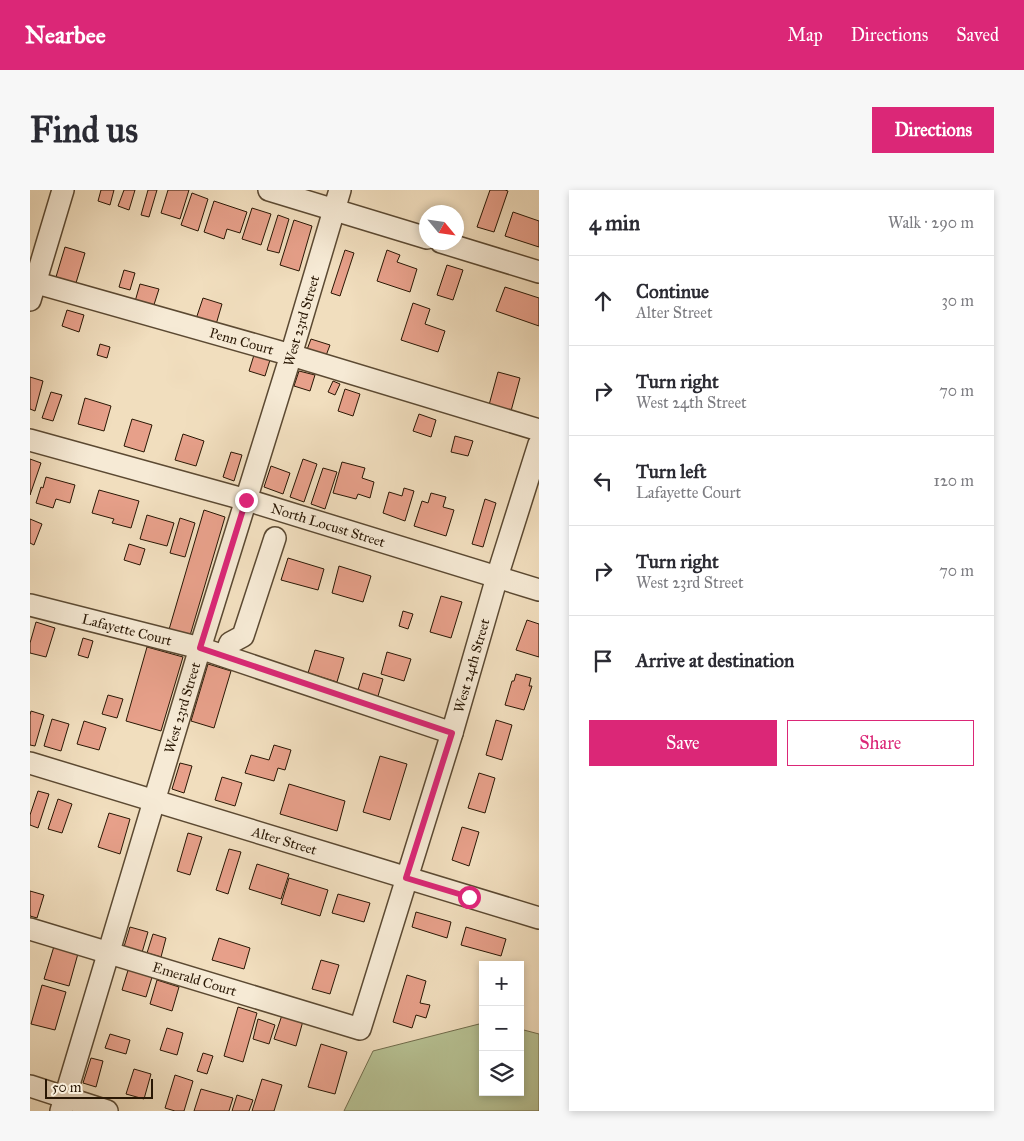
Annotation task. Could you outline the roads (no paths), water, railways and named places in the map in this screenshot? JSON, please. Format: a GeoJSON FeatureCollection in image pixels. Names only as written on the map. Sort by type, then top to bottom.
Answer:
{"type":"FeatureCollection","features":[{"type":"Feature","properties":{"kind":"street"},"geometry":{"type":"LineString","coordinates":[[32,288],[63,190]]}},
{"type":"Feature","properties":{"kind":"street"},"geometry":{"type":"LineString","coordinates":[[269,190],[337,200],[419,235]]}},
{"type":"Feature","properties":{"kind":"street","name":"West 23rd Street"},"geometry":{"type":"LineString","coordinates":[[63,1104],[337,200]]}},
{"type":"Feature","properties":{"kind":"street"},"geometry":{"type":"LineString","coordinates":[[464,249],[539,272]]}},
{"type":"Feature","properties":{"kind":"street","name":"Penn Court"},"geometry":{"type":"LineString","coordinates":[[32,288],[291,355],[539,430]]}},
{"type":"Feature","properties":{"kind":"street","name":"North Locust Street"},"geometry":{"type":"LineString","coordinates":[[30,440],[246,500],[539,590]]}},
{"type":"Feature","properties":{"kind":"street","name":"West 24th Street"},"geometry":{"type":"LineString","coordinates":[[360,1029],[539,444]]}},
{"type":"Feature","properties":{"kind":"street"},"geometry":{"type":"LineString","coordinates":[[225,656],[230,643],[243,636],[274,538]]}},
{"type":"Feature","properties":{"kind":"street","name":"Lafayette Court"},"geometry":{"type":"LineString","coordinates":[[30,605],[200,648],[452,733]]}},
{"type":"Feature","properties":{"kind":"street","name":"Alter Street"},"geometry":{"type":"LineString","coordinates":[[30,763],[539,918]]}},
{"type":"Feature","properties":{"kind":"street","name":"Emerald Court"},"geometry":{"type":"LineString","coordinates":[[30,929],[360,1029]]}},
{"type":"Feature","properties":{"kind":"street"},"geometry":{"type":"LineString","coordinates":[[30,1086],[63,1104],[107,1111]]}}]}
